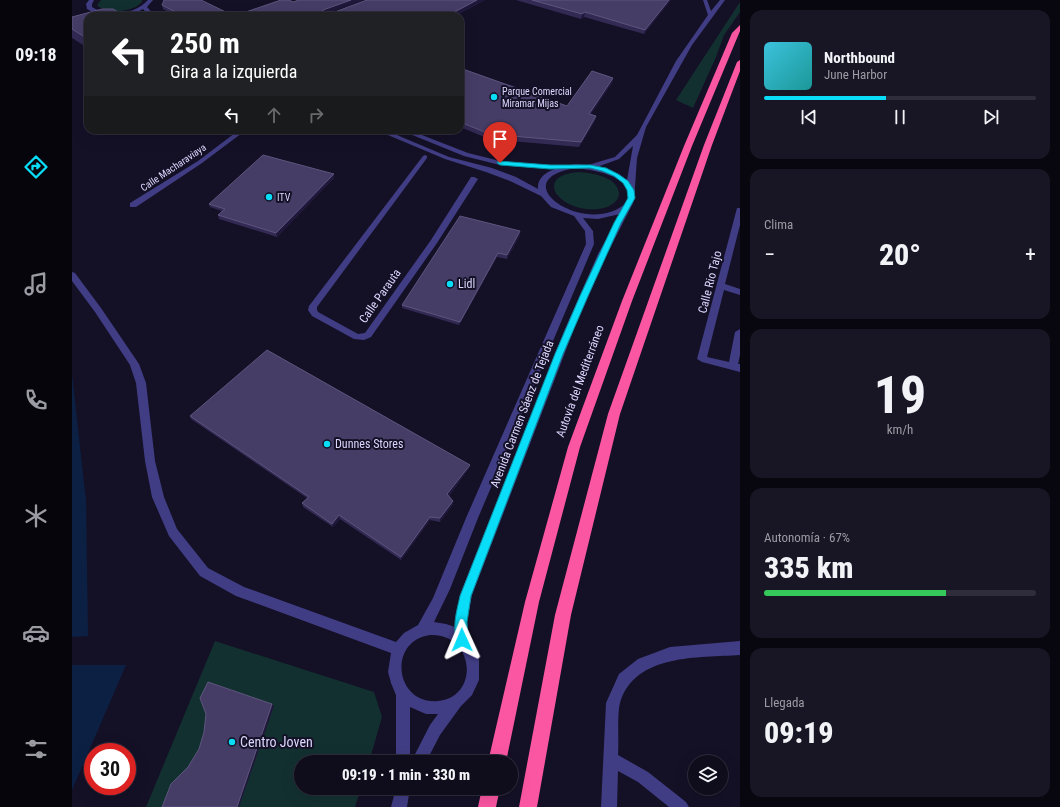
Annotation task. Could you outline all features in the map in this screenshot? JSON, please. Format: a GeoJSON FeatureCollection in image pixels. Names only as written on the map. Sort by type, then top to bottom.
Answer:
{"type":"FeatureCollection","features":[{"type":"Feature","properties":{"kind":"highway","name":"Autovía del Mediterráneo"},"geometry":{"type":"LineString","coordinates":[[499,755],[532,602],[574,448],[627,301],[688,146],[738,27]]}},
{"type":"Feature","properties":{"kind":"highway"},"geometry":{"type":"LineString","coordinates":[[528,807],[563,615],[614,414],[708,146],[740,62]]}},
{"type":"Feature","properties":{"kind":"highway"},"geometry":{"type":"LineString","coordinates":[[487,807],[490,795]]}},
{"type":"Feature","properties":{"kind":"street"},"geometry":{"type":"LineString","coordinates":[[128,12],[144,7],[151,0]]}},
{"type":"Feature","properties":{"kind":"street"},"geometry":{"type":"LineString","coordinates":[[705,0],[710,14]]}},
{"type":"Feature","properties":{"kind":"street"},"geometry":{"type":"LineString","coordinates":[[389,134],[447,158],[489,170],[513,179],[543,194],[550,202],[562,209],[576,214],[592,216],[607,215],[619,212],[628,206],[632,198],[630,176],[639,136],[677,63],[710,14],[723,0]]}},
{"type":"Feature","properties":{"kind":"street"},"geometry":{"type":"LineString","coordinates":[[88,2],[89,8],[98,12]]}},
{"type":"Feature","properties":{"kind":"street"},"geometry":{"type":"LineString","coordinates":[[144,7],[148,12]]}},
{"type":"Feature","properties":{"kind":"street","name":"Calle Macharaviaya"},"geometry":{"type":"LineString","coordinates":[[133,205],[200,162],[238,134]]}},
{"type":"Feature","properties":{"kind":"street"},"geometry":{"type":"LineString","coordinates":[[414,134],[466,154],[500,163],[564,167],[590,166],[616,175],[625,182],[631,190]]}},
{"type":"Feature","properties":{"kind":"street"},"geometry":{"type":"LineString","coordinates":[[590,166],[617,158],[639,136]]}},
{"type":"Feature","properties":{"kind":"street","name":"Calle Parauta"},"geometry":{"type":"LineString","coordinates":[[425,157],[313,306],[312,310],[315,314],[357,337],[364,337],[368,335],[434,241],[474,179]]}},
{"type":"Feature","properties":{"kind":"street"},"geometry":{"type":"LineString","coordinates":[[543,194],[542,185],[545,177],[553,171],[564,167]]}},
{"type":"Feature","properties":{"kind":"street","name":"Avenida Carmen Sáenz de Tejada"},"geometry":{"type":"LineString","coordinates":[[462,640],[461,622],[466,596],[559,354],[618,223],[628,206]]}},
{"type":"Feature","properties":{"kind":"street","name":"Calle Rio Tajo"},"geometry":{"type":"LineString","coordinates":[[736,367],[702,359],[739,222],[740,210]]}},
{"type":"Feature","properties":{"kind":"street","name":"Avenida Carmen Sáenz de Tejada"},"geometry":{"type":"LineString","coordinates":[[423,629],[438,604],[465,534],[532,382],[590,244],[589,231],[576,214]]}},
{"type":"Feature","properties":{"kind":"street"},"geometry":{"type":"LineString","coordinates":[[72,275],[98,310],[134,364],[141,383],[150,461],[158,497],[173,532],[204,572],[240,592],[399,650]]}},
{"type":"Feature","properties":{"kind":"street"},"geometry":{"type":"LineString","coordinates":[[722,286],[740,292]]}},
{"type":"Feature","properties":{"kind":"street"},"geometry":{"type":"LineString","coordinates":[[736,367],[740,332]]}},
{"type":"Feature","properties":{"kind":"street"},"geometry":{"type":"LineString","coordinates":[[438,628],[451,632],[462,640],[470,651],[474,674],[470,686],[464,696],[455,703],[444,708],[421,706],[411,699],[403,690],[395,669],[395,660],[399,650],[408,637],[423,629],[438,628]]}},
{"type":"Feature","properties":{"kind":"street"},"geometry":{"type":"LineString","coordinates":[[608,807],[613,704],[624,679],[643,664],[670,654],[740,648]]}},
{"type":"Feature","properties":{"kind":"street"},"geometry":{"type":"LineString","coordinates":[[403,690],[403,755]]}},
{"type":"Feature","properties":{"kind":"street"},"geometry":{"type":"LineString","coordinates":[[422,755],[435,730],[455,703]]}},
{"type":"Feature","properties":{"kind":"street"},"geometry":{"type":"LineString","coordinates":[[611,760],[643,777],[681,807]]}},
{"type":"Feature","properties":{"kind":"street"},"geometry":{"type":"LineString","coordinates":[[399,807],[402,795]]}},
{"type":"Feature","properties":{"kind":"green space"},"geometry":{"type":"Polygon","coordinates":[[[101,0],[142,0],[142,2],[128,10],[110,11],[97,5],[101,0]]]}},
{"type":"Feature","properties":{"kind":"green space"},"geometry":{"type":"Polygon","coordinates":[[[740,2],[740,12],[724,35],[716,57],[693,108],[676,100],[740,2]]]}},
{"type":"Feature","properties":{"kind":"green space"},"geometry":{"type":"Polygon","coordinates":[[[578,172],[590,173],[609,179],[617,187],[619,193],[617,200],[611,205],[597,209],[576,207],[564,201],[555,191],[555,182],[563,175],[578,172]]]}},
{"type":"Feature","properties":{"kind":"green space"},"geometry":{"type":"Polygon","coordinates":[[[215,641],[374,692],[382,717],[371,755],[294,755],[294,795],[359,795],[355,807],[146,807],[215,641]]]}},
{"type":"Feature","properties":{"kind":"water"},"geometry":{"type":"Polygon","coordinates":[[[72,374],[86,501],[88,636],[72,637],[72,374]]]}},
{"type":"Feature","properties":{"kind":"water"},"geometry":{"type":"Polygon","coordinates":[[[72,665],[126,665],[92,743],[84,743],[84,762],[72,790],[72,665]]]}},
{"type":"Feature","properties":{"kind":"building"},"geometry":{"type":"Polygon","coordinates":[[[164,0],[201,0],[226,12],[175,12],[162,5],[164,0]]]}},
{"type":"Feature","properties":{"kind":"building"},"geometry":{"type":"Polygon","coordinates":[[[281,0],[289,0],[293,2],[299,0],[351,0],[323,10],[323,12],[246,12],[281,0]]]}},
{"type":"Feature","properties":{"kind":"building"},"geometry":{"type":"Polygon","coordinates":[[[367,0],[477,0],[454,12],[335,12],[367,0]]]}},
{"type":"Feature","properties":{"kind":"building"},"geometry":{"type":"Polygon","coordinates":[[[532,0],[669,0],[645,30],[585,12],[582,14],[532,0]]]}},
{"type":"Feature","properties":{"kind":"building"},"geometry":{"type":"Polygon","coordinates":[[[102,9],[113,9],[118,12],[91,12],[102,9]]]}},
{"type":"Feature","properties":{"kind":"building"},"geometry":{"type":"Polygon","coordinates":[[[84,14],[84,36],[72,29],[72,17],[84,14]]]}},
{"type":"Feature","properties":{"kind":"building","name":"Parque Comercial Miramar Mijas"},"geometry":{"type":"Polygon","coordinates":[[[464,69],[567,106],[592,71],[613,78],[589,114],[596,116],[581,142],[512,136],[492,129],[487,133],[464,124],[464,69]]]}},
{"type":"Feature","properties":{"kind":"building","name":"ITV"},"geometry":{"type":"Polygon","coordinates":[[[263,155],[334,174],[276,233],[218,215],[225,209],[209,204],[263,155]]]}},
{"type":"Feature","properties":{"kind":"building","name":"Lidl"},"geometry":{"type":"Polygon","coordinates":[[[460,216],[520,231],[507,255],[498,253],[460,322],[402,305],[460,216]]]}},
{"type":"Feature","properties":{"kind":"building","name":"Dunnes Stores"},"geometry":{"type":"Polygon","coordinates":[[[267,350],[470,465],[447,494],[453,501],[440,518],[430,517],[401,557],[339,515],[332,524],[302,503],[309,497],[190,416],[267,350]]]}},
{"type":"Feature","properties":{"kind":"building","name":"Centro Joven"},"geometry":{"type":"Polygon","coordinates":[[[208,682],[272,704],[237,807],[162,807],[171,784],[188,767],[199,749],[204,732],[206,714],[200,698],[208,682]]]}},
{"type":"Feature","properties":{"kind":"place","name":"Parque Comercial Miramar Mijas"},"geometry":{"type":"Point","coordinates":[494,97]}},
{"type":"Feature","properties":{"kind":"place","name":"ITV"},"geometry":{"type":"Point","coordinates":[269,197]}},
{"type":"Feature","properties":{"kind":"place","name":"Lidl"},"geometry":{"type":"Point","coordinates":[450,284]}},
{"type":"Feature","properties":{"kind":"place","name":"Dunnes Stores"},"geometry":{"type":"Point","coordinates":[327,444]}},
{"type":"Feature","properties":{"kind":"place","name":"Centro Joven"},"geometry":{"type":"Point","coordinates":[232,742]}},
{"type":"Feature","properties":{"kind":"route"},"geometry":{"type":"LineString","coordinates":[[462,640],[461,622],[466,596],[471,581],[559,354],[618,223],[632,198],[631,190],[625,182],[616,175],[590,166],[550,167],[500,163]]}}]}
